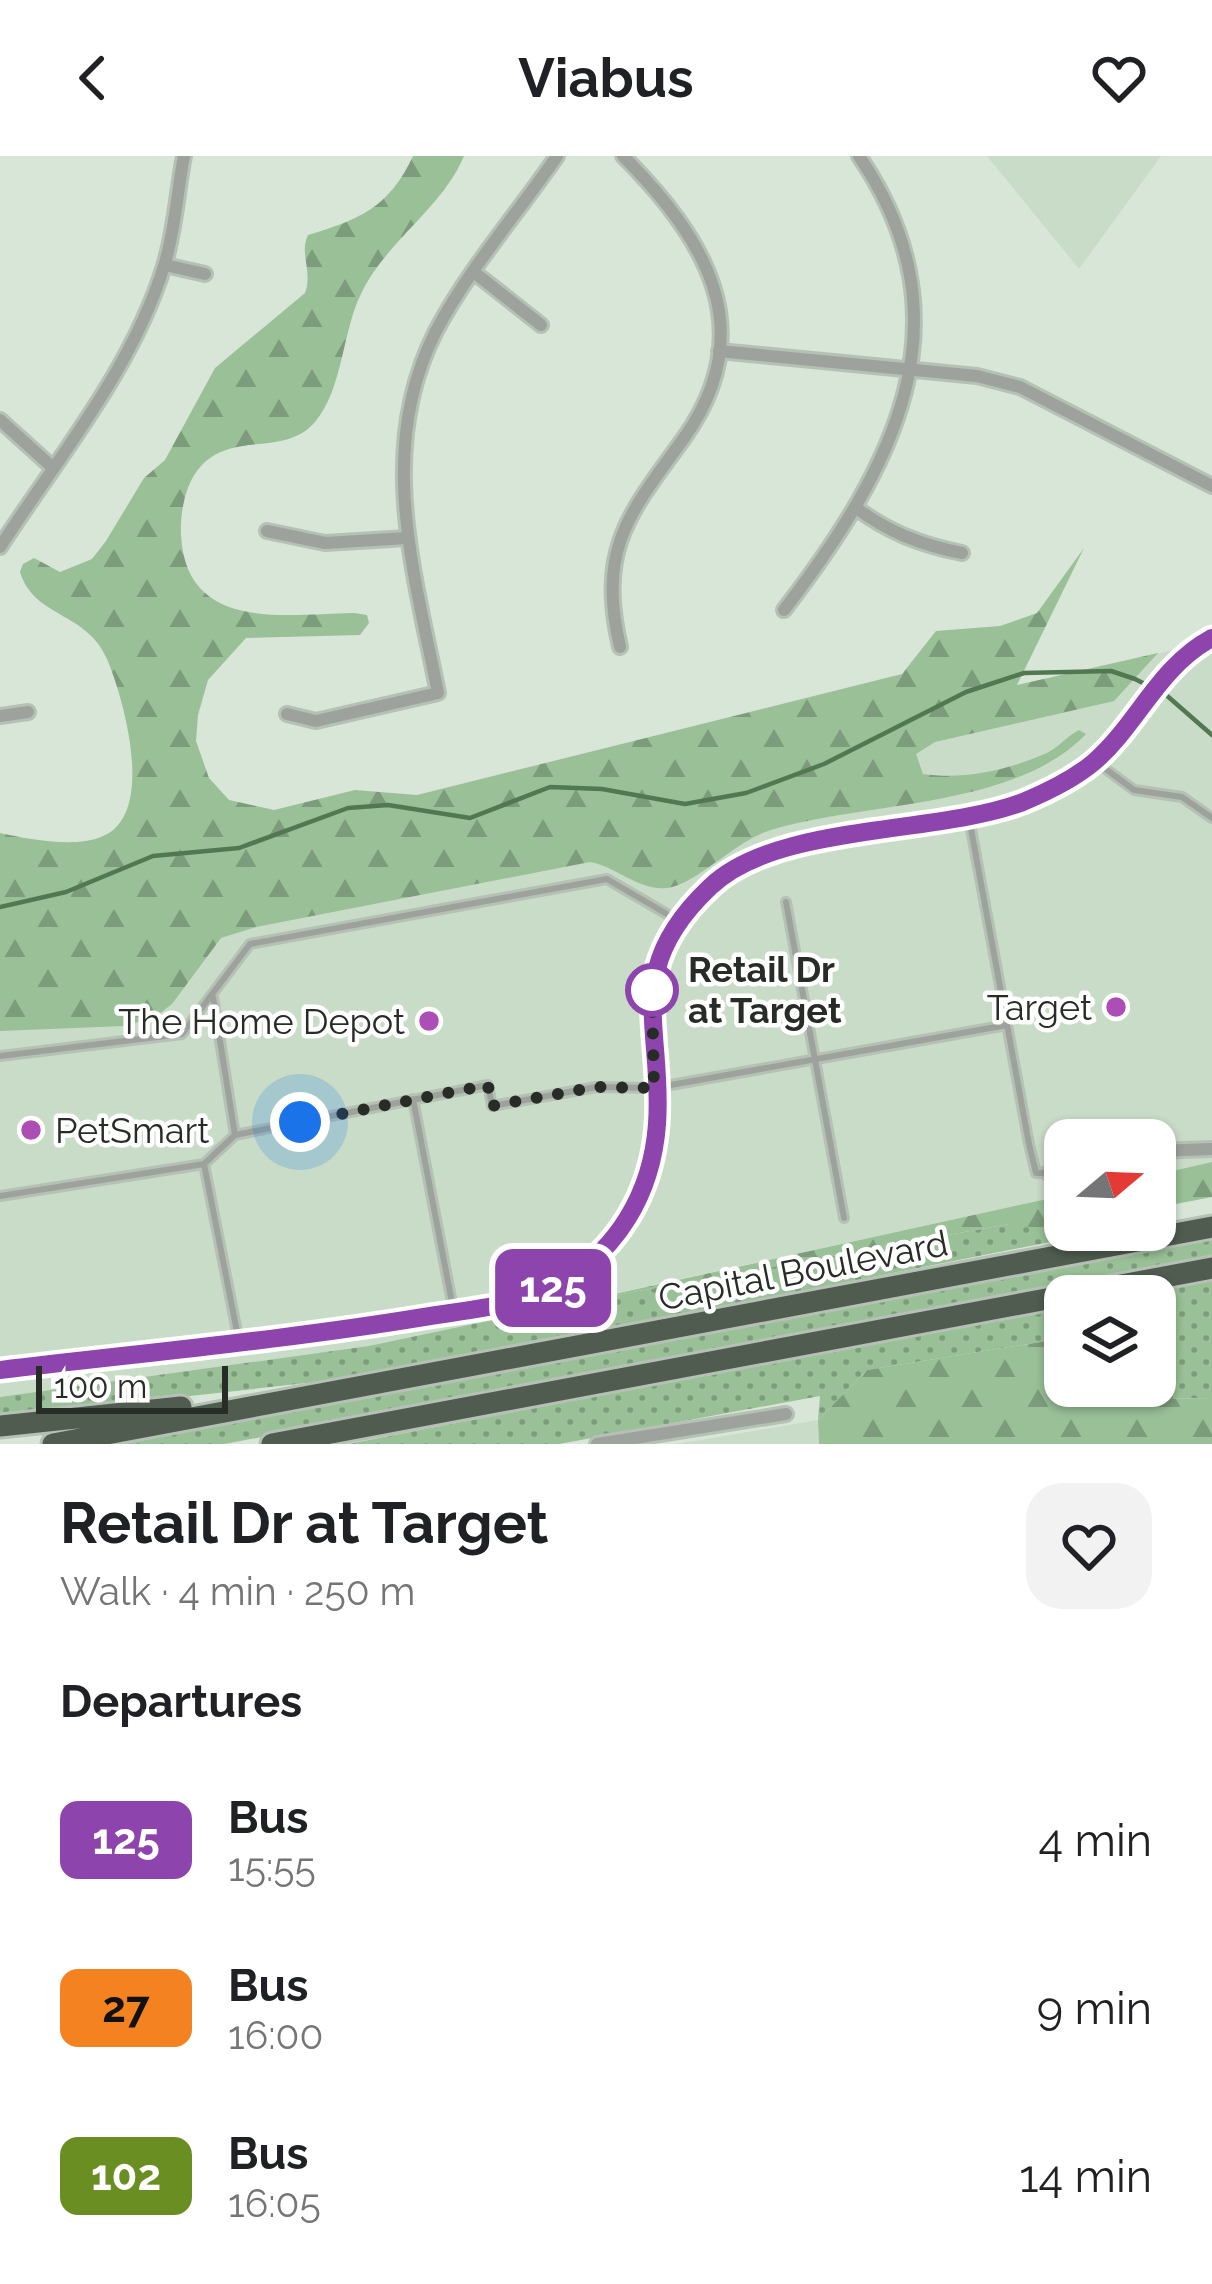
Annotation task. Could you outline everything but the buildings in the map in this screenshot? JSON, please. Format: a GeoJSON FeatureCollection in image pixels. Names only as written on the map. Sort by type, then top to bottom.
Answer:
{"type":"FeatureCollection","features":[{"type":"Feature","properties":{"kind":"highway","name":"Capital Boulevard"},"geometry":{"type":"LineString","coordinates":[[52,1444],[1212,1227]]}},
{"type":"Feature","properties":{"kind":"highway","name":"Capital Boulevard"},"geometry":{"type":"LineString","coordinates":[[272,1444],[1212,1268]]}},
{"type":"Feature","properties":{"kind":"highway"},"geometry":{"type":"LineString","coordinates":[[0,1426],[331,1391]]}},
{"type":"Feature","properties":{"kind":"street"},"geometry":{"type":"LineString","coordinates":[[0,547],[117,367],[165,265],[184,156]]}},
{"type":"Feature","properties":{"kind":"street"},"geometry":{"type":"LineString","coordinates":[[287,714],[316,721],[438,692],[407,538],[401,460],[410,400],[439,325],[557,156]]}},
{"type":"Feature","properties":{"kind":"street"},"geometry":{"type":"LineString","coordinates":[[620,647],[613,586],[628,518],[640,493],[686,436],[708,394],[719,351],[716,296],[698,244],[674,208],[623,156]]}},
{"type":"Feature","properties":{"kind":"street"},"geometry":{"type":"LineString","coordinates":[[784,610],[855,507],[889,447],[914,369],[915,314],[906,247],[884,193],[859,156]]}},
{"type":"Feature","properties":{"kind":"street"},"geometry":{"type":"LineString","coordinates":[[165,265],[205,274]]}},
{"type":"Feature","properties":{"kind":"street"},"geometry":{"type":"LineString","coordinates":[[475,273],[541,325]]}},
{"type":"Feature","properties":{"kind":"street"},"geometry":{"type":"LineString","coordinates":[[719,351],[914,369],[1020,387],[1212,486]]}},
{"type":"Feature","properties":{"kind":"street"},"geometry":{"type":"LineString","coordinates":[[0,420],[52,467]]}},
{"type":"Feature","properties":{"kind":"street"},"geometry":{"type":"LineString","coordinates":[[855,507],[896,533],[962,553]]}},
{"type":"Feature","properties":{"kind":"street"},"geometry":{"type":"LineString","coordinates":[[267,531],[325,543],[407,538]]}},
{"type":"Feature","properties":{"kind":"street"},"geometry":{"type":"LineString","coordinates":[[0,1370],[454,1312],[551,1289],[601,1254],[637,1207],[648,1180],[657,1119],[650,996],[680,922],[712,884],[782,850],[1019,803],[1095,761],[1164,675],[1212,638]]}},
{"type":"Feature","properties":{"kind":"street"},"geometry":{"type":"LineString","coordinates":[[0,716],[28,712]]}},
{"type":"Feature","properties":{"kind":"street"},"geometry":{"type":"LineString","coordinates":[[1176,1150],[1212,1149]]}},
{"type":"Feature","properties":{"kind":"street"},"geometry":{"type":"LineString","coordinates":[[597,1444],[678,1437],[786,1414]]}},
{"type":"Feature","properties":{"kind":"lane"},"geometry":{"type":"LineString","coordinates":[[1095,761],[1134,790],[1182,796],[1212,818]]}},
{"type":"Feature","properties":{"kind":"lane"},"geometry":{"type":"LineString","coordinates":[[969,814],[1036,1173],[1044,1173]]}},
{"type":"Feature","properties":{"kind":"lane"},"geometry":{"type":"LineString","coordinates":[[0,1056],[182,1034],[250,944],[607,879],[680,922]]}},
{"type":"Feature","properties":{"kind":"lane"},"geometry":{"type":"LineString","coordinates":[[786,902],[844,1219]]}},
{"type":"Feature","properties":{"kind":"lane"},"geometry":{"type":"LineString","coordinates":[[212,994],[235,1136]]}},
{"type":"Feature","properties":{"kind":"lane"},"geometry":{"type":"LineString","coordinates":[[0,1196],[204,1164],[235,1136],[488,1085],[491,1106],[596,1087],[654,1088],[1007,1024]]}},
{"type":"Feature","properties":{"kind":"lane"},"geometry":{"type":"LineString","coordinates":[[413,1099],[454,1312]]}},
{"type":"Feature","properties":{"kind":"lane"},"geometry":{"type":"LineString","coordinates":[[204,1164],[239,1342]]}},
{"type":"Feature","properties":{"kind":"shaded area"},"geometry":{"type":"Polygon","coordinates":[[[987,156],[1161,156],[1079,269],[987,156]]]}},
{"type":"Feature","properties":{"kind":"shaded area"},"geometry":{"type":"Polygon","coordinates":[[[1173,650],[1212,652],[1212,1162],[1176,1170],[1176,1119],[1044,1119],[1044,1200],[369,1347],[0,1397],[0,928],[1173,650]]]}},
{"type":"Feature","properties":{"kind":"shaded area"},"geometry":{"type":"Polygon","coordinates":[[[818,1420],[819,1444],[677,1444],[818,1420]]]}},
{"type":"Feature","properties":{"kind":"green space"},"geometry":{"type":"Polygon","coordinates":[[[413,156],[464,156],[442,193],[384,258],[361,294],[324,409],[303,433],[289,439],[214,455],[196,473],[185,499],[181,535],[187,567],[201,589],[220,603],[271,615],[354,613],[367,615],[369,623],[360,635],[246,638],[208,680],[196,741],[209,778],[229,800],[274,810],[355,790],[417,795],[902,674],[936,631],[1000,626],[1037,613],[1084,548],[1017,685],[1158,653],[1114,701],[935,742],[916,754],[923,774],[970,774],[1047,753],[1079,730],[1086,734],[1056,758],[1020,777],[938,799],[771,830],[691,879],[667,888],[647,886],[590,862],[256,927],[221,938],[172,1004],[155,1017],[124,1026],[0,1031],[0,833],[64,842],[101,837],[118,825],[128,806],[132,781],[127,726],[107,659],[87,632],[27,587],[20,572],[23,564],[34,558],[60,572],[92,559],[144,478],[165,460],[215,368],[305,293],[308,235],[342,224],[382,200],[413,156]]]}},
{"type":"Feature","properties":{"kind":"green space"},"geometry":{"type":"Polygon","coordinates":[[[1212,1162],[1212,1197],[1176,1204],[1176,1170],[1212,1162]]]}},
{"type":"Feature","properties":{"kind":"green space"},"geometry":{"type":"Polygon","coordinates":[[[1044,1200],[1044,1230],[1009,1224],[578,1302],[1044,1200]]]}},
{"type":"Feature","properties":{"kind":"green space"},"geometry":{"type":"Polygon","coordinates":[[[1009,1224],[1044,1226],[1044,1243],[370,1376],[0,1417],[0,1397],[369,1346],[578,1302],[1009,1224]]]}},
{"type":"Feature","properties":{"kind":"green space"},"geometry":{"type":"Polygon","coordinates":[[[1212,1235],[1212,1260],[1131,1275],[1044,1275],[1044,1291],[224,1444],[96,1444],[1127,1251],[1176,1251],[1176,1242],[1212,1235]]]}},
{"type":"Feature","properties":{"kind":"green space"},"geometry":{"type":"Polygon","coordinates":[[[1212,1280],[1212,1398],[1176,1399],[1176,1286],[1212,1280]]]}},
{"type":"Feature","properties":{"kind":"green space"},"geometry":{"type":"Polygon","coordinates":[[[1044,1309],[1044,1341],[867,1370],[818,1420],[820,1396],[559,1444],[348,1444],[1044,1309]]]}},
{"type":"Feature","properties":{"kind":"green space"},"geometry":{"type":"Polygon","coordinates":[[[1044,1341],[1044,1407],[1176,1407],[1176,1399],[1212,1398],[1212,1444],[819,1444],[818,1420],[867,1370],[1044,1341]]]}},
{"type":"Feature","properties":{"kind":"waterway"},"geometry":{"type":"LineString","coordinates":[[0,907],[66,892],[153,856],[239,848],[348,808],[388,805],[470,818],[550,787],[602,789],[685,804],[746,793],[824,764],[966,692],[1024,673],[1111,671],[1165,694],[1212,735]]}},
{"type":"Feature","properties":{"kind":"bus line","name":"125"},"geometry":{"type":"LineString","coordinates":[[0,1370],[343,1331],[551,1289],[601,1254],[637,1207],[648,1180],[657,1119],[650,996],[666,945],[686,912],[712,884],[782,850],[1019,803],[1058,785],[1095,761],[1164,675],[1212,638]]}},
{"type":"Feature","properties":{"kind":"place","name":"Retail Dr at Target"},"geometry":{"type":"Point","coordinates":[652,990]}},
{"type":"Feature","properties":{"kind":"place","name":"Target"},"geometry":{"type":"Point","coordinates":[1116,1007]}},
{"type":"Feature","properties":{"kind":"place","name":"The Home Depot"},"geometry":{"type":"Point","coordinates":[429,1021]}},
{"type":"Feature","properties":{"kind":"place","name":"PetSmart"},"geometry":{"type":"Point","coordinates":[31,1130]}},
{"type":"Feature","properties":{"kind":"route"},"geometry":{"type":"LineString","coordinates":[[300,1122],[488,1085],[491,1106],[596,1087],[654,1088],[649,1026],[652,990]]}}]}
